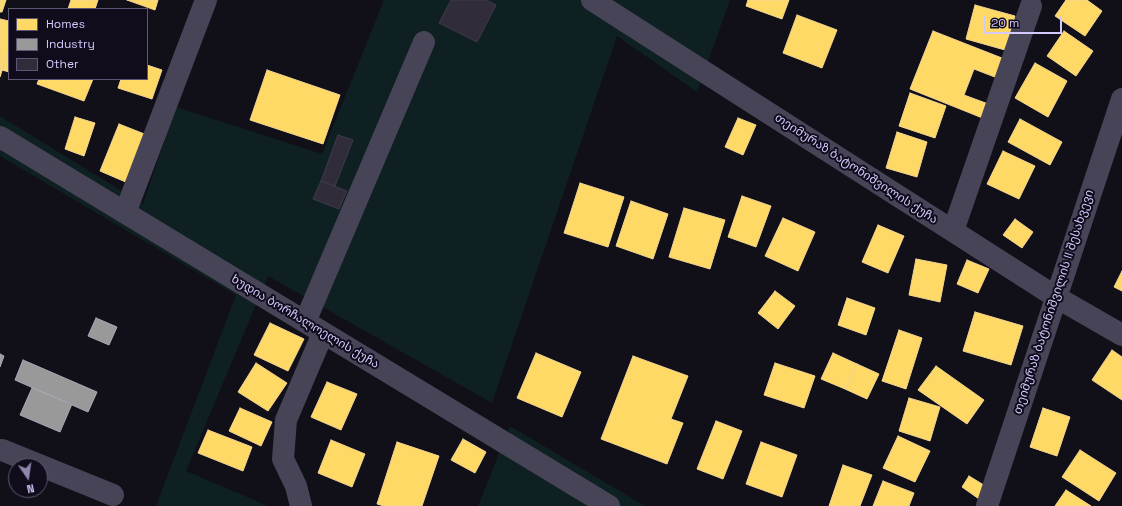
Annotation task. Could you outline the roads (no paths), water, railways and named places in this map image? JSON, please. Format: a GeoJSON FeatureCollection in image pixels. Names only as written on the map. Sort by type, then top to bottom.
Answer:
{"type":"FeatureCollection","features":[{"type":"Feature","properties":{"kind":"street"},"geometry":{"type":"LineString","coordinates":[[125,213],[206,0]]}},
{"type":"Feature","properties":{"kind":"street","name":"თეიმურაზ ბატონიშვილის ქუჩა"},"geometry":{"type":"LineString","coordinates":[[592,0],[1056,297],[1122,335]]}},
{"type":"Feature","properties":{"kind":"street"},"geometry":{"type":"LineString","coordinates":[[953,231],[1031,6]]}},
{"type":"Feature","properties":{"kind":"street"},"geometry":{"type":"LineString","coordinates":[[301,506],[296,486],[283,459],[286,420],[314,327],[424,42]]}},
{"type":"Feature","properties":{"kind":"street","name":"თეიმურაზ ბატონიშვილის II შესახვევი"},"geometry":{"type":"LineString","coordinates":[[987,506],[1122,99]]}},
{"type":"Feature","properties":{"kind":"street","name":"ხუდია ბორჩალოელის ქუჩა"},"geometry":{"type":"LineString","coordinates":[[0,137],[609,506]]}},
{"type":"Feature","properties":{"kind":"street"},"geometry":{"type":"LineString","coordinates":[[0,450],[112,495]]}}]}
